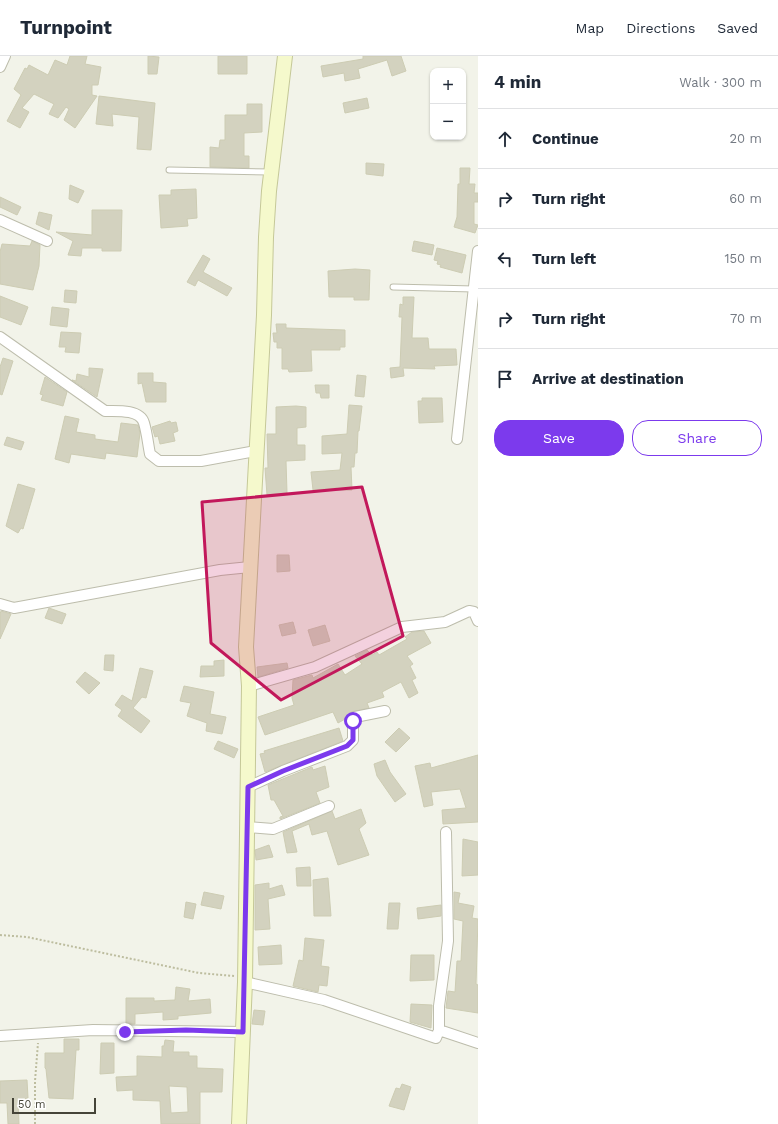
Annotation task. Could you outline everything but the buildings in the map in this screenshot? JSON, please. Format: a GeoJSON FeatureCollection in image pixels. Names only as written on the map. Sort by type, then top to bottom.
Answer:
{"type":"FeatureCollection","features":[{"type":"Feature","properties":{"kind":"street"},"geometry":{"type":"LineString","coordinates":[[0,67],[5,56]]}},
{"type":"Feature","properties":{"kind":"street"},"geometry":{"type":"LineString","coordinates":[[239,1124],[245,980],[248,787],[249,686],[246,647],[264,315],[266,236],[285,56]]}},
{"type":"Feature","properties":{"kind":"street"},"geometry":{"type":"LineString","coordinates":[[0,220],[47,241]]}},
{"type":"Feature","properties":{"kind":"street"},"geometry":{"type":"LineString","coordinates":[[457,439],[475,291],[478,251]]}},
{"type":"Feature","properties":{"kind":"street"},"geometry":{"type":"LineString","coordinates":[[0,337],[105,411],[124,411],[140,417],[144,422],[150,454],[159,461],[201,462],[256,452]]}},
{"type":"Feature","properties":{"kind":"street"},"geometry":{"type":"LineString","coordinates":[[0,604],[14,608],[220,570],[250,567]]}},
{"type":"Feature","properties":{"kind":"street"},"geometry":{"type":"LineString","coordinates":[[249,686],[315,667],[402,627],[445,622],[469,611],[474,612],[478,621]]}},
{"type":"Feature","properties":{"kind":"street"},"geometry":{"type":"LineString","coordinates":[[248,787],[283,771],[347,746],[353,740],[353,721],[355,717],[385,711]]}},
{"type":"Feature","properties":{"kind":"street"},"geometry":{"type":"LineString","coordinates":[[247,827],[273,828],[329,806]]}},
{"type":"Feature","properties":{"kind":"street"},"geometry":{"type":"LineString","coordinates":[[245,980],[324,1000],[436,1038],[439,1030],[439,1006],[448,941],[446,832]]}},
{"type":"Feature","properties":{"kind":"street"},"geometry":{"type":"LineString","coordinates":[[0,1036],[93,1030],[243,1032]]}},
{"type":"Feature","properties":{"kind":"street"},"geometry":{"type":"LineString","coordinates":[[439,1030],[478,1043]]}},
{"type":"Feature","properties":{"kind":"lane"},"geometry":{"type":"LineString","coordinates":[[169,170],[272,172]]}},
{"type":"Feature","properties":{"kind":"lane"},"geometry":{"type":"LineString","coordinates":[[393,287],[475,291]]}},
{"type":"Feature","properties":{"kind":"path"},"geometry":{"type":"LineString","coordinates":[[0,935],[27,937],[199,973],[245,980]]}},
{"type":"Feature","properties":{"kind":"path"},"geometry":{"type":"LineString","coordinates":[[35,1124],[35,1081],[38,1034]]}},
{"type":"Feature","properties":{"kind":"highlighted area"},"geometry":{"type":"Polygon","coordinates":[[[362,487],[403,636],[281,700],[211,643],[202,502],[362,487]]]}},
{"type":"Feature","properties":{"kind":"route"},"geometry":{"type":"LineString","coordinates":[[125,1032],[186,1030],[243,1032],[248,787],[283,771],[347,746],[353,740],[353,721]]}}]}
